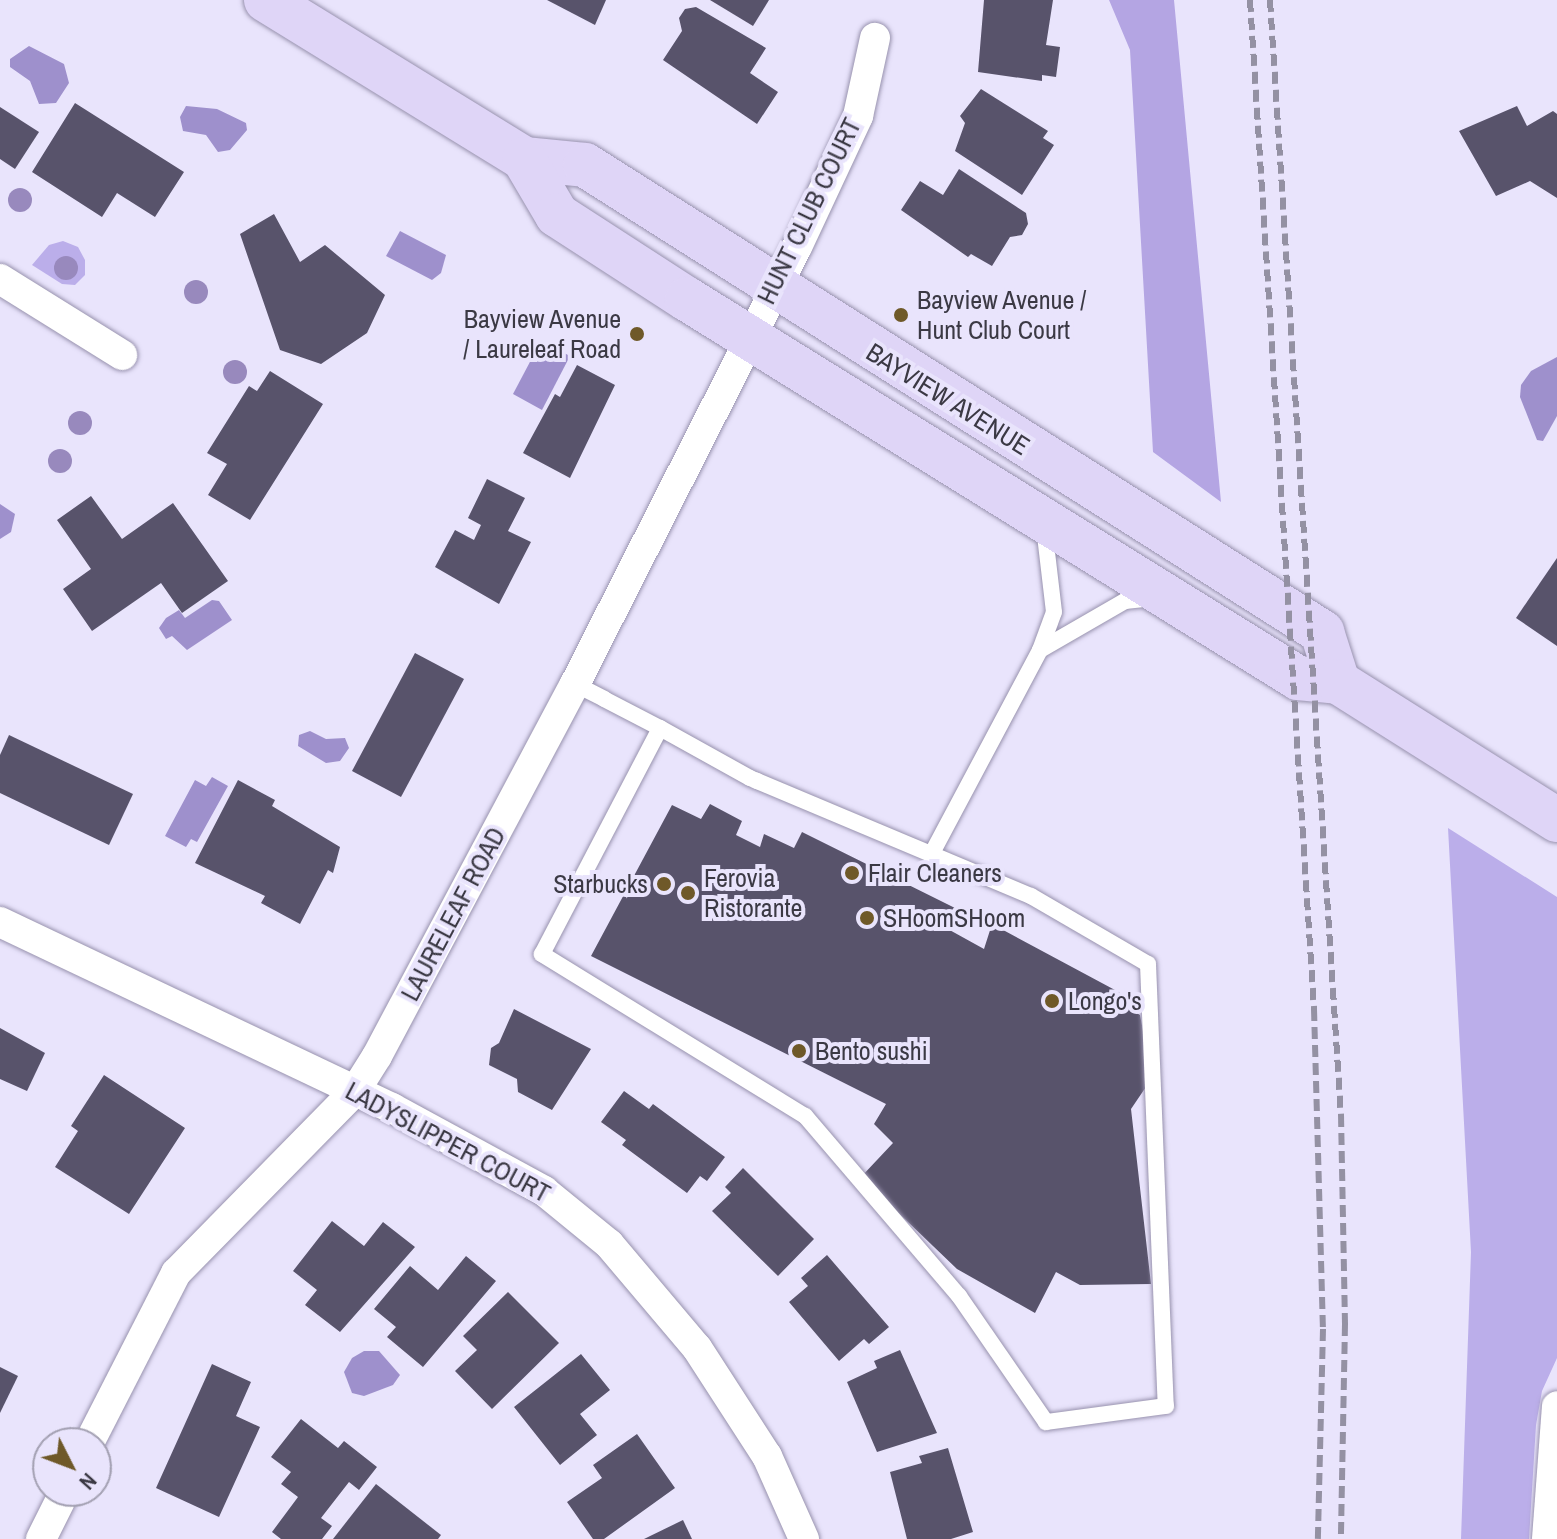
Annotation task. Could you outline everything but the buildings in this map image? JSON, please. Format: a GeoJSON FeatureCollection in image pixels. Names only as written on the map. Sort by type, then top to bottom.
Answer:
{"type":"FeatureCollection","features":[{"type":"Feature","properties":{"kind":"main road","name":"BAYVIEW AVENUE"},"geometry":{"type":"LineString","coordinates":[[266,0],[524,159],[585,165],[1322,632],[1338,682]]}},
{"type":"Feature","properties":{"kind":"main road","name":"BAYVIEW AVENUE"},"geometry":{"type":"LineString","coordinates":[[524,159],[557,215],[1298,678],[1338,682],[1557,820]]}},
{"type":"Feature","properties":{"kind":"street","name":"HUNT CLUB COURT"},"geometry":{"type":"LineString","coordinates":[[748,336],[858,116],[875,38]]}},
{"type":"Feature","properties":{"kind":"street"},"geometry":{"type":"LineString","coordinates":[[0,279],[122,355]]}},
{"type":"Feature","properties":{"kind":"street","name":"LAURELEAF ROAD"},"geometry":{"type":"LineString","coordinates":[[97,1427],[176,1273],[355,1091],[575,684],[748,336]]}},
{"type":"Feature","properties":{"kind":"street","name":"LADYSLIPPER COURT"},"geometry":{"type":"LineString","coordinates":[[0,922],[355,1091],[544,1191],[609,1244],[659,1298],[732,1394],[786,1494],[804,1539]]}},
{"type":"Feature","properties":{"kind":"street"},"geometry":{"type":"LineString","coordinates":[[1547,1539],[1557,1406]]}},
{"type":"Feature","properties":{"kind":"street"},"geometry":{"type":"LineString","coordinates":[[41,1539],[57,1507]]}},
{"type":"Feature","properties":{"kind":"lane"},"geometry":{"type":"LineString","coordinates":[[931,855],[1040,650],[1054,612],[1042,517]]}},
{"type":"Feature","properties":{"kind":"lane"},"geometry":{"type":"LineString","coordinates":[[1040,650],[1125,601],[1169,597]]}},
{"type":"Feature","properties":{"kind":"lane"},"geometry":{"type":"LineString","coordinates":[[575,684],[660,728],[757,781],[1031,896],[1148,964],[1166,1406],[1046,1422],[959,1296],[805,1116],[542,954],[660,728]]}},
{"type":"Feature","properties":{"kind":"shaded area"},"geometry":{"type":"Polygon","coordinates":[[[1109,0],[1174,0],[1221,502],[1153,452],[1130,50],[1109,0]]]}},
{"type":"Feature","properties":{"kind":"shaded area"},"geometry":{"type":"Polygon","coordinates":[[[29,46],[64,64],[69,83],[56,103],[39,104],[30,81],[10,67],[10,59],[29,46]]]}},
{"type":"Feature","properties":{"kind":"shaded area"},"geometry":{"type":"Polygon","coordinates":[[[186,106],[217,109],[246,123],[247,130],[230,150],[218,152],[206,135],[183,131],[180,117],[186,106]]]}},
{"type":"Feature","properties":{"kind":"shaded area"},"geometry":{"type":"Polygon","coordinates":[[[400,231],[446,255],[441,273],[432,280],[386,256],[400,231]]]}},
{"type":"Feature","properties":{"kind":"shaded area"},"geometry":{"type":"Polygon","coordinates":[[[63,241],[78,247],[85,260],[85,275],[75,285],[62,284],[32,265],[49,245],[63,241]]]}},
{"type":"Feature","properties":{"kind":"shaded area"},"geometry":{"type":"Polygon","coordinates":[[[541,341],[570,356],[542,410],[513,394],[541,341]]]}},
{"type":"Feature","properties":{"kind":"shaded area"},"geometry":{"type":"Polygon","coordinates":[[[1557,357],[1557,416],[1543,441],[1537,440],[1520,397],[1521,385],[1531,371],[1557,357]]]}},
{"type":"Feature","properties":{"kind":"shaded area"},"geometry":{"type":"Polygon","coordinates":[[[0,504],[15,514],[11,532],[0,539],[0,504]]]}},
{"type":"Feature","properties":{"kind":"shaded area"},"geometry":{"type":"Polygon","coordinates":[[[212,600],[219,601],[232,620],[187,650],[172,636],[166,639],[159,628],[166,618],[179,610],[185,618],[212,600]]]}},
{"type":"Feature","properties":{"kind":"shaded area"},"geometry":{"type":"Polygon","coordinates":[[[310,731],[326,739],[345,738],[349,748],[340,761],[326,763],[298,746],[299,735],[310,731]]]}},
{"type":"Feature","properties":{"kind":"shaded area"},"geometry":{"type":"Polygon","coordinates":[[[212,777],[228,786],[197,842],[191,839],[186,847],[165,836],[195,780],[206,786],[212,777]]]}},
{"type":"Feature","properties":{"kind":"shaded area"},"geometry":{"type":"Polygon","coordinates":[[[1448,828],[1557,897],[1557,1358],[1542,1391],[1536,1425],[1529,1539],[1461,1539],[1471,1252],[1448,828]]]}},
{"type":"Feature","properties":{"kind":"shaded area"},"geometry":{"type":"Polygon","coordinates":[[[364,1351],[379,1351],[400,1375],[393,1385],[364,1396],[352,1393],[344,1372],[352,1358],[364,1351]]]}},
{"type":"Feature","properties":{"kind":"railway"},"geometry":{"type":"LineString","coordinates":[[1250,0],[1314,1009],[1323,1329],[1318,1539]]}},
{"type":"Feature","properties":{"kind":"railway"},"geometry":{"type":"LineString","coordinates":[[1270,0],[1341,1115],[1345,1324],[1341,1539]]}},
{"type":"Feature","properties":{"kind":"place","name":"Bayview Avenue / Hunt Club Court"},"geometry":{"type":"Point","coordinates":[901,315]}},
{"type":"Feature","properties":{"kind":"place","name":"Bayview Avenue / Laureleaf Road"},"geometry":{"type":"Point","coordinates":[637,334]}},
{"type":"Feature","properties":{"kind":"place","name":"Flair Cleaners"},"geometry":{"type":"Point","coordinates":[852,873]}},
{"type":"Feature","properties":{"kind":"place","name":"Starbucks"},"geometry":{"type":"Point","coordinates":[664,884]}},
{"type":"Feature","properties":{"kind":"place","name":"Ferovia Ristorante"},"geometry":{"type":"Point","coordinates":[688,893]}},
{"type":"Feature","properties":{"kind":"place","name":"SHoomSHoom"},"geometry":{"type":"Point","coordinates":[867,918]}},
{"type":"Feature","properties":{"kind":"place","name":"Longo's"},"geometry":{"type":"Point","coordinates":[1052,1001]}},
{"type":"Feature","properties":{"kind":"place","name":"Bento sushi"},"geometry":{"type":"Point","coordinates":[799,1051]}}]}
